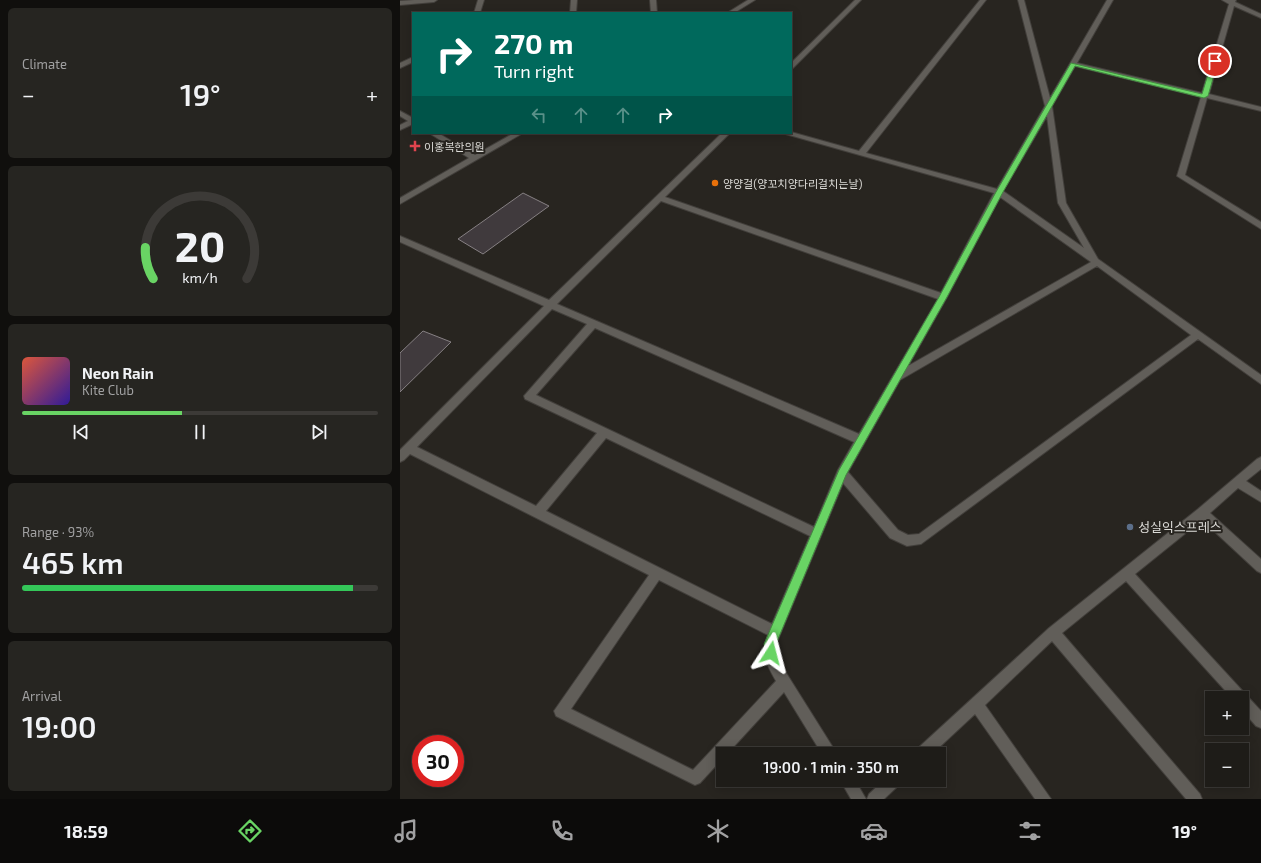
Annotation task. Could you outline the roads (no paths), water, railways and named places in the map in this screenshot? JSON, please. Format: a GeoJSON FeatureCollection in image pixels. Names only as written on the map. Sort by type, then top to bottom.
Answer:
{"type":"FeatureCollection","features":[{"type":"Feature","properties":{"kind":"street"},"geometry":{"type":"LineString","coordinates":[[400,3],[434,0]]}},
{"type":"Feature","properties":{"kind":"street"},"geometry":{"type":"LineString","coordinates":[[477,12],[481,0]]}},
{"type":"Feature","properties":{"kind":"street"},"geometry":{"type":"LineString","coordinates":[[573,12],[574,0]]}},
{"type":"Feature","properties":{"kind":"street"},"geometry":{"type":"LineString","coordinates":[[653,0],[654,12]]}},
{"type":"Feature","properties":{"kind":"street"},"geometry":{"type":"LineString","coordinates":[[732,12],[752,0]]}},
{"type":"Feature","properties":{"kind":"street"},"geometry":{"type":"LineString","coordinates":[[792,66],[858,0]]}},
{"type":"Feature","properties":{"kind":"street"},"geometry":{"type":"LineString","coordinates":[[861,154],[983,0]]}},
{"type":"Feature","properties":{"kind":"street"},"geometry":{"type":"LineString","coordinates":[[1021,0],[1049,107],[1062,202],[1096,263]]}},
{"type":"Feature","properties":{"kind":"street"},"geometry":{"type":"LineString","coordinates":[[826,747],[772,662],[770,644],[842,473],[943,297],[999,192],[1110,1],[1100,0]]}},
{"type":"Feature","properties":{"kind":"street"},"geometry":{"type":"LineString","coordinates":[[1225,0],[1233,2],[1261,16]]}},
{"type":"Feature","properties":{"kind":"street"},"geometry":{"type":"LineString","coordinates":[[1233,2],[1181,176],[1261,226]]}},
{"type":"Feature","properties":{"kind":"street"},"geometry":{"type":"LineString","coordinates":[[400,66],[412,60]]}},
{"type":"Feature","properties":{"kind":"street"},"geometry":{"type":"LineString","coordinates":[[1073,64],[1261,109]]}},
{"type":"Feature","properties":{"kind":"street"},"geometry":{"type":"LineString","coordinates":[[400,113],[412,120]]}},
{"type":"Feature","properties":{"kind":"street"},"geometry":{"type":"LineString","coordinates":[[400,128],[412,122]]}},
{"type":"Feature","properties":{"kind":"street"},"geometry":{"type":"LineString","coordinates":[[434,134],[474,158]]}},
{"type":"Feature","properties":{"kind":"street"},"geometry":{"type":"LineString","coordinates":[[400,201],[517,134]]}},
{"type":"Feature","properties":{"kind":"street"},"geometry":{"type":"LineString","coordinates":[[400,457],[550,305],[725,134]]}},
{"type":"Feature","properties":{"kind":"street"},"geometry":{"type":"LineString","coordinates":[[790,134],[999,192],[1261,380]]}},
{"type":"Feature","properties":{"kind":"street"},"geometry":{"type":"LineString","coordinates":[[659,198],[943,297]]}},
{"type":"Feature","properties":{"kind":"street"},"geometry":{"type":"LineString","coordinates":[[400,239],[860,440]]}},
{"type":"Feature","properties":{"kind":"street"},"geometry":{"type":"LineString","coordinates":[[896,378],[1096,263]]}},
{"type":"Feature","properties":{"kind":"street"},"geometry":{"type":"LineString","coordinates":[[593,324],[529,396],[817,534]]}},
{"type":"Feature","properties":{"kind":"street"},"geometry":{"type":"LineString","coordinates":[[842,473],[894,534],[907,541],[921,539],[1197,335]]}},
{"type":"Feature","properties":{"kind":"street"},"geometry":{"type":"LineString","coordinates":[[538,513],[604,432]]}},
{"type":"Feature","properties":{"kind":"street"},"geometry":{"type":"LineString","coordinates":[[409,448],[775,632]]}},
{"type":"Feature","properties":{"kind":"street"},"geometry":{"type":"LineString","coordinates":[[930,747],[1053,632],[1202,512],[1261,462]]}},
{"type":"Feature","properties":{"kind":"street"},"geometry":{"type":"LineString","coordinates":[[1238,482],[1261,497]]}},
{"type":"Feature","properties":{"kind":"street"},"geometry":{"type":"LineString","coordinates":[[1202,512],[1261,567]]}},
{"type":"Feature","properties":{"kind":"street"},"geometry":{"type":"LineString","coordinates":[[658,573],[561,711],[695,778],[785,682]]}},
{"type":"Feature","properties":{"kind":"street"},"geometry":{"type":"LineString","coordinates":[[1127,573],[1234,691]]}},
{"type":"Feature","properties":{"kind":"street"},"geometry":{"type":"LineString","coordinates":[[1053,632],[1194,799]]}},
{"type":"Feature","properties":{"kind":"street"},"geometry":{"type":"LineString","coordinates":[[976,704],[1044,799]]}},
{"type":"Feature","properties":{"kind":"street"},"geometry":{"type":"LineString","coordinates":[[1249,707],[1261,720]]}},
{"type":"Feature","properties":{"kind":"street"},"geometry":{"type":"LineString","coordinates":[[851,787],[859,799]]}},
{"type":"Feature","properties":{"kind":"street"},"geometry":{"type":"LineString","coordinates":[[874,799],[887,787]]}},
{"type":"Feature","properties":{"kind":"place","name":"이홍복한의원"},"geometry":{"type":"Point","coordinates":[415,146]}},
{"type":"Feature","properties":{"kind":"place","name":"양양걸(양꼬치양다리걸치는날)"},"geometry":{"type":"Point","coordinates":[715,183]}},
{"type":"Feature","properties":{"kind":"place","name":"성실익스프레스"},"geometry":{"type":"Point","coordinates":[1130,527]}}]}
